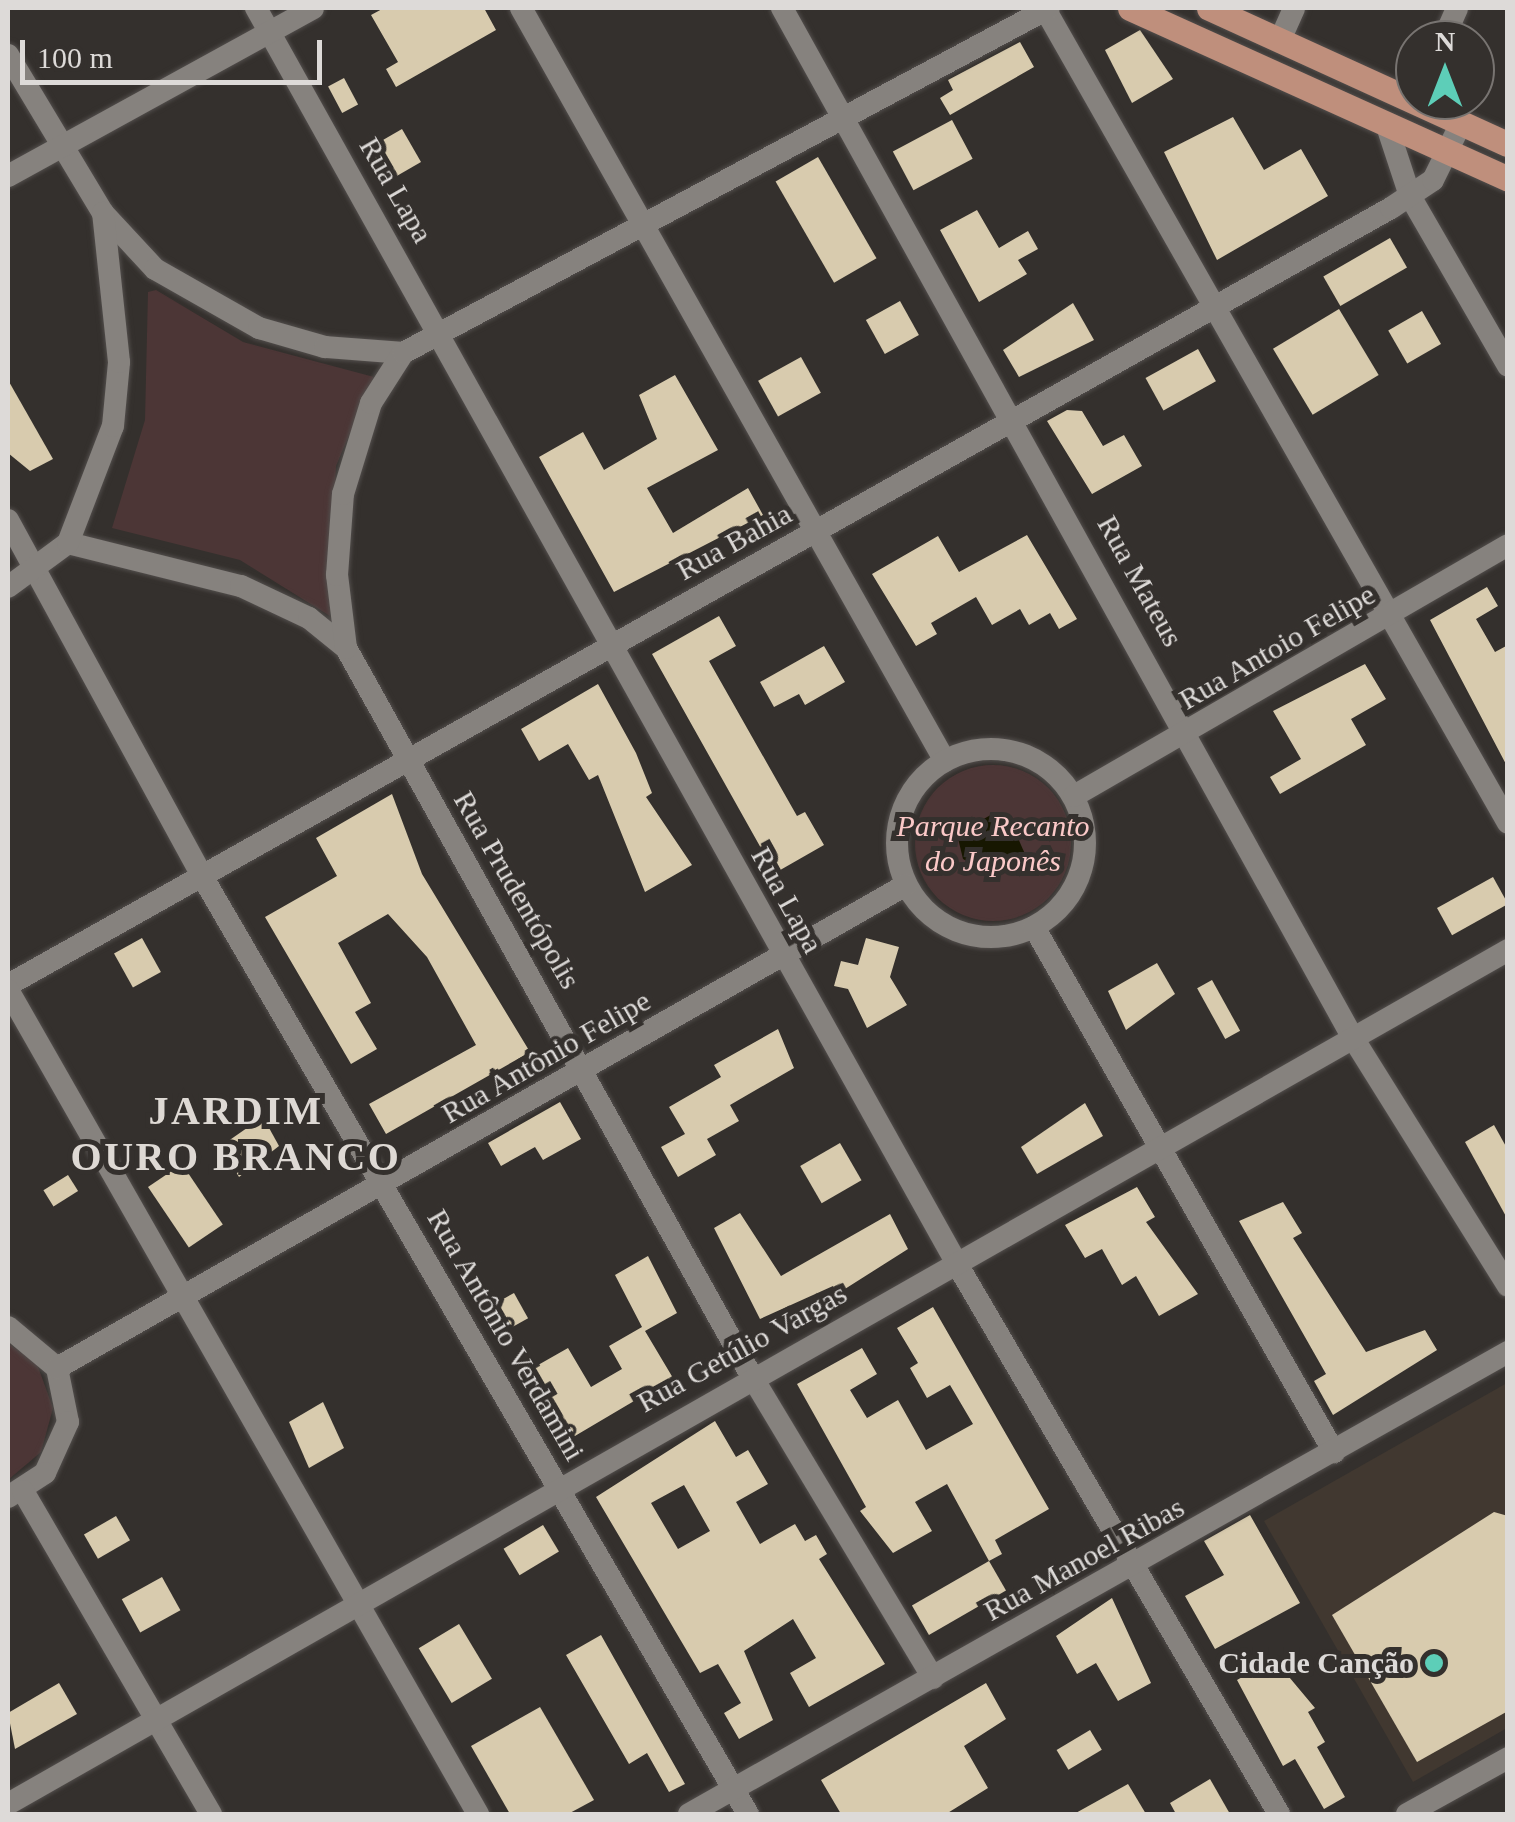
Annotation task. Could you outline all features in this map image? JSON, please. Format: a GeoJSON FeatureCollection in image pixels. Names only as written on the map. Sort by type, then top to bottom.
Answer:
{"type":"FeatureCollection","features":[{"type":"Feature","properties":{"kind":"main road"},"geometry":{"type":"LineString","coordinates":[[1130,8],[1508,179]]}},
{"type":"Feature","properties":{"kind":"main road"},"geometry":{"type":"LineString","coordinates":[[1209,8],[1395,92]]}},
{"type":"Feature","properties":{"kind":"main road"},"geometry":{"type":"LineString","coordinates":[[1454,120],[1508,144]]}},
{"type":"Feature","properties":{"kind":"street","name":"Rua Lapa"},"geometry":{"type":"LineString","coordinates":[[256,8],[443,331],[611,646],[957,1264],[1279,1814]]}},
{"type":"Feature","properties":{"kind":"street"},"geometry":{"type":"LineString","coordinates":[[8,176],[313,8]]}},
{"type":"Feature","properties":{"kind":"street"},"geometry":{"type":"LineString","coordinates":[[522,8],[639,224],[944,760]]}},
{"type":"Feature","properties":{"kind":"street","name":"Rua Mateus"},"geometry":{"type":"LineString","coordinates":[[782,8],[1190,732],[1353,1038],[1508,1286]]}},
{"type":"Feature","properties":{"kind":"street"},"geometry":{"type":"LineString","coordinates":[[1047,8],[1508,823]]}},
{"type":"Feature","properties":{"kind":"street","name":"Rua Prudentópolis"},"geometry":{"type":"LineString","coordinates":[[933,1678],[752,1377],[585,1069],[346,648],[337,575],[343,494],[370,403],[403,353],[1047,8]]}},
{"type":"Feature","properties":{"kind":"street"},"geometry":{"type":"LineString","coordinates":[[1280,40],[1294,8]]}},
{"type":"Feature","properties":{"kind":"street"},"geometry":{"type":"LineString","coordinates":[[8,55],[59,146],[103,213],[154,269],[259,328],[325,347],[403,353]]}},
{"type":"Feature","properties":{"kind":"street"},"geometry":{"type":"LineString","coordinates":[[1386,123],[1410,196],[1508,366]]}},
{"type":"Feature","properties":{"kind":"street","name":"Rua Bahia"},"geometry":{"type":"LineString","coordinates":[[8,988],[1410,196],[1432,180],[1460,123]]}},
{"type":"Feature","properties":{"kind":"street"},"geometry":{"type":"LineString","coordinates":[[8,588],[36,571],[68,543],[113,426],[119,362],[103,213]]}},
{"type":"Feature","properties":{"kind":"street","name":"Rua Antônio Verdamini"},"geometry":{"type":"LineString","coordinates":[[8,520],[202,876],[748,1814]]}},
{"type":"Feature","properties":{"kind":"street"},"geometry":{"type":"LineString","coordinates":[[68,543],[241,586],[309,618],[346,648]]}},
{"type":"Feature","properties":{"kind":"street","name":"Rua Antoio Felipe"},"geometry":{"type":"LineString","coordinates":[[1074,796],[1508,545]]}},
{"type":"Feature","properties":{"kind":"street"},"geometry":{"type":"LineString","coordinates":[[972,750],[1016,752],[1074,796],[1085,824],[1082,870],[1059,909],[1034,927],[976,936],[924,910],[906,885],[897,844],[906,802],[944,760],[972,750]]}},
{"type":"Feature","properties":{"kind":"street","name":"Rua Antônio Felipe"},"geometry":{"type":"LineString","coordinates":[[57,1368],[906,885]]}},
{"type":"Feature","properties":{"kind":"street"},"geometry":{"type":"LineString","coordinates":[[1034,927],[1334,1452]]}},
{"type":"Feature","properties":{"kind":"street","name":"Rua Getúlio Vargas"},"geometry":{"type":"LineString","coordinates":[[8,1804],[558,1484],[957,1264],[1508,950]]}},
{"type":"Feature","properties":{"kind":"street"},"geometry":{"type":"LineString","coordinates":[[8,988],[478,1814]]}},
{"type":"Feature","properties":{"kind":"street"},"geometry":{"type":"LineString","coordinates":[[8,1328],[57,1368],[68,1422],[45,1473],[15,1494],[212,1814]]}},
{"type":"Feature","properties":{"kind":"street","name":"Rua Manoel Ribas"},"geometry":{"type":"LineString","coordinates":[[689,1814],[1508,1352]]}},
{"type":"Feature","properties":{"kind":"street"},"geometry":{"type":"LineString","coordinates":[[1407,1814],[1508,1758]]}},
{"type":"Feature","properties":{"kind":"shaded area"},"geometry":{"type":"Polygon","coordinates":[[[996,812],[1009,818],[1025,854],[982,869],[963,859],[957,834],[996,812]]]}},
{"type":"Feature","properties":{"kind":"shaded area"},"geometry":{"type":"Polygon","coordinates":[[[1507,1383],[1507,1728],[1413,1782],[1264,1521],[1507,1383]]]}},
{"type":"Feature","properties":{"kind":"green space"},"geometry":{"type":"Polygon","coordinates":[[[156,290],[243,342],[374,377],[336,466],[330,616],[240,560],[112,528],[145,420],[148,292],[156,290]]]}},
{"type":"Feature","properties":{"kind":"green space","name":"Parque Recanto do Japonês"},"geometry":{"type":"Polygon","coordinates":[[[993,765],[1023,771],[1048,788],[1065,813],[1071,843],[1065,873],[1048,898],[1023,915],[993,921],[963,915],[938,898],[921,873],[915,843],[921,813],[938,788],[963,771],[993,765]]]}},
{"type":"Feature","properties":{"kind":"green space"},"geometry":{"type":"Polygon","coordinates":[[[8,1343],[37,1364],[53,1408],[41,1452],[8,1480],[8,1343]]]}},
{"type":"Feature","properties":{"kind":"building"},"geometry":{"type":"Polygon","coordinates":[[[384,8],[484,8],[496,30],[396,87],[386,69],[398,62],[371,15],[384,8]]]}},
{"type":"Feature","properties":{"kind":"building"},"geometry":{"type":"Polygon","coordinates":[[[1140,30],[1173,79],[1132,103],[1105,50],[1140,30]]]}},
{"type":"Feature","properties":{"kind":"building"},"geometry":{"type":"Polygon","coordinates":[[[1020,42],[1034,67],[950,115],[940,98],[953,90],[948,80],[1020,42]]]}},
{"type":"Feature","properties":{"kind":"building"},"geometry":{"type":"Polygon","coordinates":[[[344,78],[358,104],[342,113],[328,86],[344,78]]]}},
{"type":"Feature","properties":{"kind":"building"},"geometry":{"type":"Polygon","coordinates":[[[1233,117],[1264,170],[1301,149],[1328,196],[1217,260],[1164,152],[1233,117]]]}},
{"type":"Feature","properties":{"kind":"building"},"geometry":{"type":"Polygon","coordinates":[[[952,120],[973,159],[913,190],[893,151],[952,120]]]}},
{"type":"Feature","properties":{"kind":"building"},"geometry":{"type":"Polygon","coordinates":[[[402,129],[421,162],[383,184],[364,151],[402,129]]]}},
{"type":"Feature","properties":{"kind":"building"},"geometry":{"type":"Polygon","coordinates":[[[818,157],[876,258],[834,283],[776,182],[818,157]]]}},
{"type":"Feature","properties":{"kind":"building"},"geometry":{"type":"Polygon","coordinates":[[[977,210],[999,248],[1028,231],[1038,249],[1018,260],[1027,274],[979,302],[940,230],[977,210]]]}},
{"type":"Feature","properties":{"kind":"building"},"geometry":{"type":"Polygon","coordinates":[[[1390,238],[1407,267],[1340,306],[1323,276],[1390,238]]]}},
{"type":"Feature","properties":{"kind":"building"},"geometry":{"type":"Polygon","coordinates":[[[900,301],[919,335],[885,354],[866,320],[900,301]]]}},
{"type":"Feature","properties":{"kind":"building"},"geometry":{"type":"Polygon","coordinates":[[[1073,303],[1094,340],[1019,377],[1003,350],[1073,303]]]}},
{"type":"Feature","properties":{"kind":"building"},"geometry":{"type":"Polygon","coordinates":[[[1339,309],[1379,375],[1313,415],[1273,349],[1339,309]]]}},
{"type":"Feature","properties":{"kind":"building"},"geometry":{"type":"Polygon","coordinates":[[[1422,311],[1441,344],[1407,363],[1388,330],[1422,311]]]}},
{"type":"Feature","properties":{"kind":"building"},"geometry":{"type":"Polygon","coordinates":[[[1198,349],[1216,381],[1163,410],[1146,378],[1198,349]]]}},
{"type":"Feature","properties":{"kind":"building"},"geometry":{"type":"Polygon","coordinates":[[[801,357],[821,393],[778,417],[758,381],[801,357]]]}},
{"type":"Feature","properties":{"kind":"building"},"geometry":{"type":"Polygon","coordinates":[[[675,375],[718,450],[647,488],[673,533],[748,488],[763,515],[614,592],[539,457],[583,432],[604,470],[657,439],[639,395],[675,375]]]}},
{"type":"Feature","properties":{"kind":"building"},"geometry":{"type":"Polygon","coordinates":[[[8,380],[53,459],[30,471],[8,453],[8,380]]]}},
{"type":"Feature","properties":{"kind":"building"},"geometry":{"type":"Polygon","coordinates":[[[1067,410],[1082,411],[1103,446],[1124,435],[1142,466],[1092,494],[1047,421],[1067,410]]]}},
{"type":"Feature","properties":{"kind":"building"},"geometry":{"type":"Polygon","coordinates":[[[1027,535],[1077,619],[1059,629],[1050,613],[1029,625],[1020,609],[992,625],[976,597],[931,623],[937,634],[916,646],[872,574],[938,536],[959,572],[1027,535]]]}},
{"type":"Feature","properties":{"kind":"building"},"geometry":{"type":"Polygon","coordinates":[[[1487,587],[1498,606],[1476,619],[1495,652],[1508,645],[1508,768],[1430,620],[1487,587]]]}},
{"type":"Feature","properties":{"kind":"building"},"geometry":{"type":"Polygon","coordinates":[[[719,616],[736,646],[709,661],[797,816],[805,812],[824,845],[775,873],[652,654],[719,616]]]}},
{"type":"Feature","properties":{"kind":"building"},"geometry":{"type":"Polygon","coordinates":[[[824,646],[845,682],[805,705],[799,694],[774,707],[760,682],[824,646]]]}},
{"type":"Feature","properties":{"kind":"building"},"geometry":{"type":"Polygon","coordinates":[[[1365,664],[1386,699],[1351,719],[1366,745],[1280,794],[1270,777],[1301,759],[1273,711],[1365,664]]]}},
{"type":"Feature","properties":{"kind":"building"},"geometry":{"type":"Polygon","coordinates":[[[598,684],[636,753],[652,793],[646,797],[692,865],[645,892],[598,775],[589,780],[568,744],[539,761],[521,729],[598,684]]]}},
{"type":"Feature","properties":{"kind":"building"},"geometry":{"type":"Polygon","coordinates":[[[392,794],[422,874],[530,1052],[386,1134],[369,1104],[476,1045],[427,957],[388,914],[338,943],[371,1003],[355,1012],[377,1049],[351,1064],[265,917],[337,876],[316,838],[392,794]]]}},
{"type":"Feature","properties":{"kind":"building"},"geometry":{"type":"Polygon","coordinates":[[[1493,877],[1508,904],[1452,935],[1437,908],[1493,877]]]}},
{"type":"Feature","properties":{"kind":"building"},"geometry":{"type":"Polygon","coordinates":[[[142,938],[161,972],[133,988],[114,954],[142,938]]]}},
{"type":"Feature","properties":{"kind":"building"},"geometry":{"type":"Polygon","coordinates":[[[866,938],[899,947],[890,977],[907,1005],[867,1028],[848,989],[834,986],[841,961],[858,965],[866,938]]]}},
{"type":"Feature","properties":{"kind":"building"},"geometry":{"type":"Polygon","coordinates":[[[1157,963],[1175,994],[1126,1030],[1108,991],[1157,963]]]}},
{"type":"Feature","properties":{"kind":"building"},"geometry":{"type":"Polygon","coordinates":[[[1212,980],[1240,1031],[1225,1039],[1197,988],[1212,980]]]}},
{"type":"Feature","properties":{"kind":"building"},"geometry":{"type":"Polygon","coordinates":[[[778,1029],[794,1068],[730,1105],[739,1121],[707,1139],[716,1155],[678,1177],[661,1147],[685,1134],[669,1107],[721,1077],[714,1065],[778,1029]]]}},
{"type":"Feature","properties":{"kind":"building"},"geometry":{"type":"Polygon","coordinates":[[[560,1102],[581,1139],[543,1160],[535,1147],[501,1166],[488,1143],[560,1102]]]}},
{"type":"Feature","properties":{"kind":"building"},"geometry":{"type":"Polygon","coordinates":[[[1085,1103],[1103,1136],[1037,1174],[1021,1147],[1085,1103]]]}},
{"type":"Feature","properties":{"kind":"building"},"geometry":{"type":"Polygon","coordinates":[[[263,1117],[279,1146],[239,1177],[221,1146],[263,1117]]]}},
{"type":"Feature","properties":{"kind":"building"},"geometry":{"type":"Polygon","coordinates":[[[1494,1125],[1508,1150],[1508,1220],[1465,1142],[1494,1125]]]}},
{"type":"Feature","properties":{"kind":"building"},"geometry":{"type":"Polygon","coordinates":[[[840,1143],[862,1180],[822,1203],[800,1166],[840,1143]]]}},
{"type":"Feature","properties":{"kind":"building"},"geometry":{"type":"Polygon","coordinates":[[[182,1164],[223,1225],[189,1247],[148,1187],[182,1164]]]}},
{"type":"Feature","properties":{"kind":"building"},"geometry":{"type":"Polygon","coordinates":[[[68,1175],[78,1191],[53,1206],[43,1190],[68,1175]]]}},
{"type":"Feature","properties":{"kind":"building"},"geometry":{"type":"Polygon","coordinates":[[[1137,1187],[1155,1217],[1146,1222],[1198,1294],[1159,1316],[1136,1276],[1122,1285],[1102,1249],[1085,1258],[1065,1225],[1137,1187]]]}},
{"type":"Feature","properties":{"kind":"building"},"geometry":{"type":"Polygon","coordinates":[[[1283,1202],[1302,1233],[1293,1238],[1366,1352],[1425,1330],[1437,1350],[1333,1415],[1314,1381],[1326,1374],[1239,1221],[1283,1202]]]}},
{"type":"Feature","properties":{"kind":"building"},"geometry":{"type":"Polygon","coordinates":[[[740,1213],[781,1276],[890,1214],[908,1249],[837,1294],[833,1286],[760,1319],[714,1228],[740,1213]]]}},
{"type":"Feature","properties":{"kind":"building"},"geometry":{"type":"Polygon","coordinates":[[[648,1256],[677,1313],[645,1331],[673,1378],[558,1446],[524,1373],[568,1348],[591,1387],[622,1369],[609,1346],[642,1327],[615,1275],[648,1256]]]}},
{"type":"Feature","properties":{"kind":"building"},"geometry":{"type":"Polygon","coordinates":[[[514,1293],[528,1318],[497,1336],[483,1310],[514,1293]]]}},
{"type":"Feature","properties":{"kind":"building"},"geometry":{"type":"Polygon","coordinates":[[[933,1307],[1049,1509],[995,1540],[1002,1554],[989,1561],[947,1484],[915,1502],[932,1531],[893,1553],[860,1511],[866,1507],[797,1384],[862,1348],[877,1374],[850,1390],[867,1418],[898,1400],[926,1450],[973,1424],[950,1385],[927,1398],[910,1368],[918,1363],[897,1328],[933,1307]]]}},
{"type":"Feature","properties":{"kind":"building"},"geometry":{"type":"Polygon","coordinates":[[[323,1402],[344,1448],[309,1468],[289,1422],[323,1402]]]}},
{"type":"Feature","properties":{"kind":"building"},"geometry":{"type":"Polygon","coordinates":[[[715,1421],[736,1457],[748,1450],[768,1484],[736,1502],[760,1544],[795,1524],[805,1541],[816,1535],[827,1554],[819,1559],[885,1664],[809,1707],[790,1673],[816,1658],[793,1619],[744,1651],[773,1720],[739,1739],[724,1713],[741,1703],[718,1664],[700,1673],[596,1497],[715,1421]],[[684,1485],[651,1503],[678,1549],[710,1531],[684,1485]]]}},
{"type":"Feature","properties":{"kind":"building","name":"Cidade Canção"},"geometry":{"type":"Polygon","coordinates":[[[1494,1512],[1508,1516],[1508,1711],[1417,1762],[1332,1615],[1494,1512]]]}},
{"type":"Feature","properties":{"kind":"building"},"geometry":{"type":"Polygon","coordinates":[[[1250,1515],[1300,1603],[1215,1649],[1185,1596],[1224,1575],[1204,1541],[1250,1515]]]}},
{"type":"Feature","properties":{"kind":"building"},"geometry":{"type":"Polygon","coordinates":[[[116,1516],[130,1540],[98,1559],[84,1534],[116,1516]]]}},
{"type":"Feature","properties":{"kind":"building"},"geometry":{"type":"Polygon","coordinates":[[[543,1525],[559,1552],[520,1575],[504,1549],[543,1525]]]}},
{"type":"Feature","properties":{"kind":"building"},"geometry":{"type":"Polygon","coordinates":[[[989,1561],[1006,1590],[929,1635],[912,1606],[989,1561]]]}},
{"type":"Feature","properties":{"kind":"building"},"geometry":{"type":"Polygon","coordinates":[[[162,1577],[180,1610],[140,1633],[122,1599],[162,1577]]]}},
{"type":"Feature","properties":{"kind":"building"},"geometry":{"type":"Polygon","coordinates":[[[1112,1598],[1151,1683],[1118,1701],[1096,1663],[1077,1674],[1056,1636],[1112,1598]]]}},
{"type":"Feature","properties":{"kind":"building"},"geometry":{"type":"Polygon","coordinates":[[[459,1624],[492,1679],[452,1703],[419,1648],[459,1624]]]}},
{"type":"Feature","properties":{"kind":"building"},"geometry":{"type":"Polygon","coordinates":[[[601,1635],[685,1784],[669,1792],[647,1753],[629,1764],[566,1655],[601,1635]]]}},
{"type":"Feature","properties":{"kind":"building"},"geometry":{"type":"Polygon","coordinates":[[[1274,1659],[1315,1708],[1308,1712],[1325,1742],[1317,1747],[1345,1797],[1324,1809],[1295,1759],[1283,1766],[1237,1680],[1274,1659]]]}},
{"type":"Feature","properties":{"kind":"building"},"geometry":{"type":"Polygon","coordinates":[[[59,1683],[77,1714],[15,1749],[8,1713],[59,1683]]]}},
{"type":"Feature","properties":{"kind":"building"},"geometry":{"type":"Polygon","coordinates":[[[986,1683],[1006,1719],[964,1746],[988,1788],[946,1814],[841,1814],[821,1780],[986,1683]]]}},
{"type":"Feature","properties":{"kind":"building"},"geometry":{"type":"Polygon","coordinates":[[[540,1707],[594,1800],[568,1814],[510,1814],[471,1746],[540,1707]]]}},
{"type":"Feature","properties":{"kind":"building"},"geometry":{"type":"Polygon","coordinates":[[[1090,1730],[1102,1750],[1068,1770],[1057,1750],[1090,1730]]]}},
{"type":"Feature","properties":{"kind":"building"},"geometry":{"type":"Polygon","coordinates":[[[1210,1779],[1230,1814],[1176,1814],[1170,1803],[1210,1779]]]}},
{"type":"Feature","properties":{"kind":"building"},"geometry":{"type":"Polygon","coordinates":[[[1128,1784],[1146,1814],[1074,1814],[1128,1784]]]}},
{"type":"Feature","properties":{"kind":"place","name":"Cidade Canção"},"geometry":{"type":"Point","coordinates":[1434,1663]}},
{"type":"Feature","properties":{"kind":"district","name":"JARDIM OURO BRANCO"},"geometry":{"type":"Point","coordinates":[236,1134]}}]}
